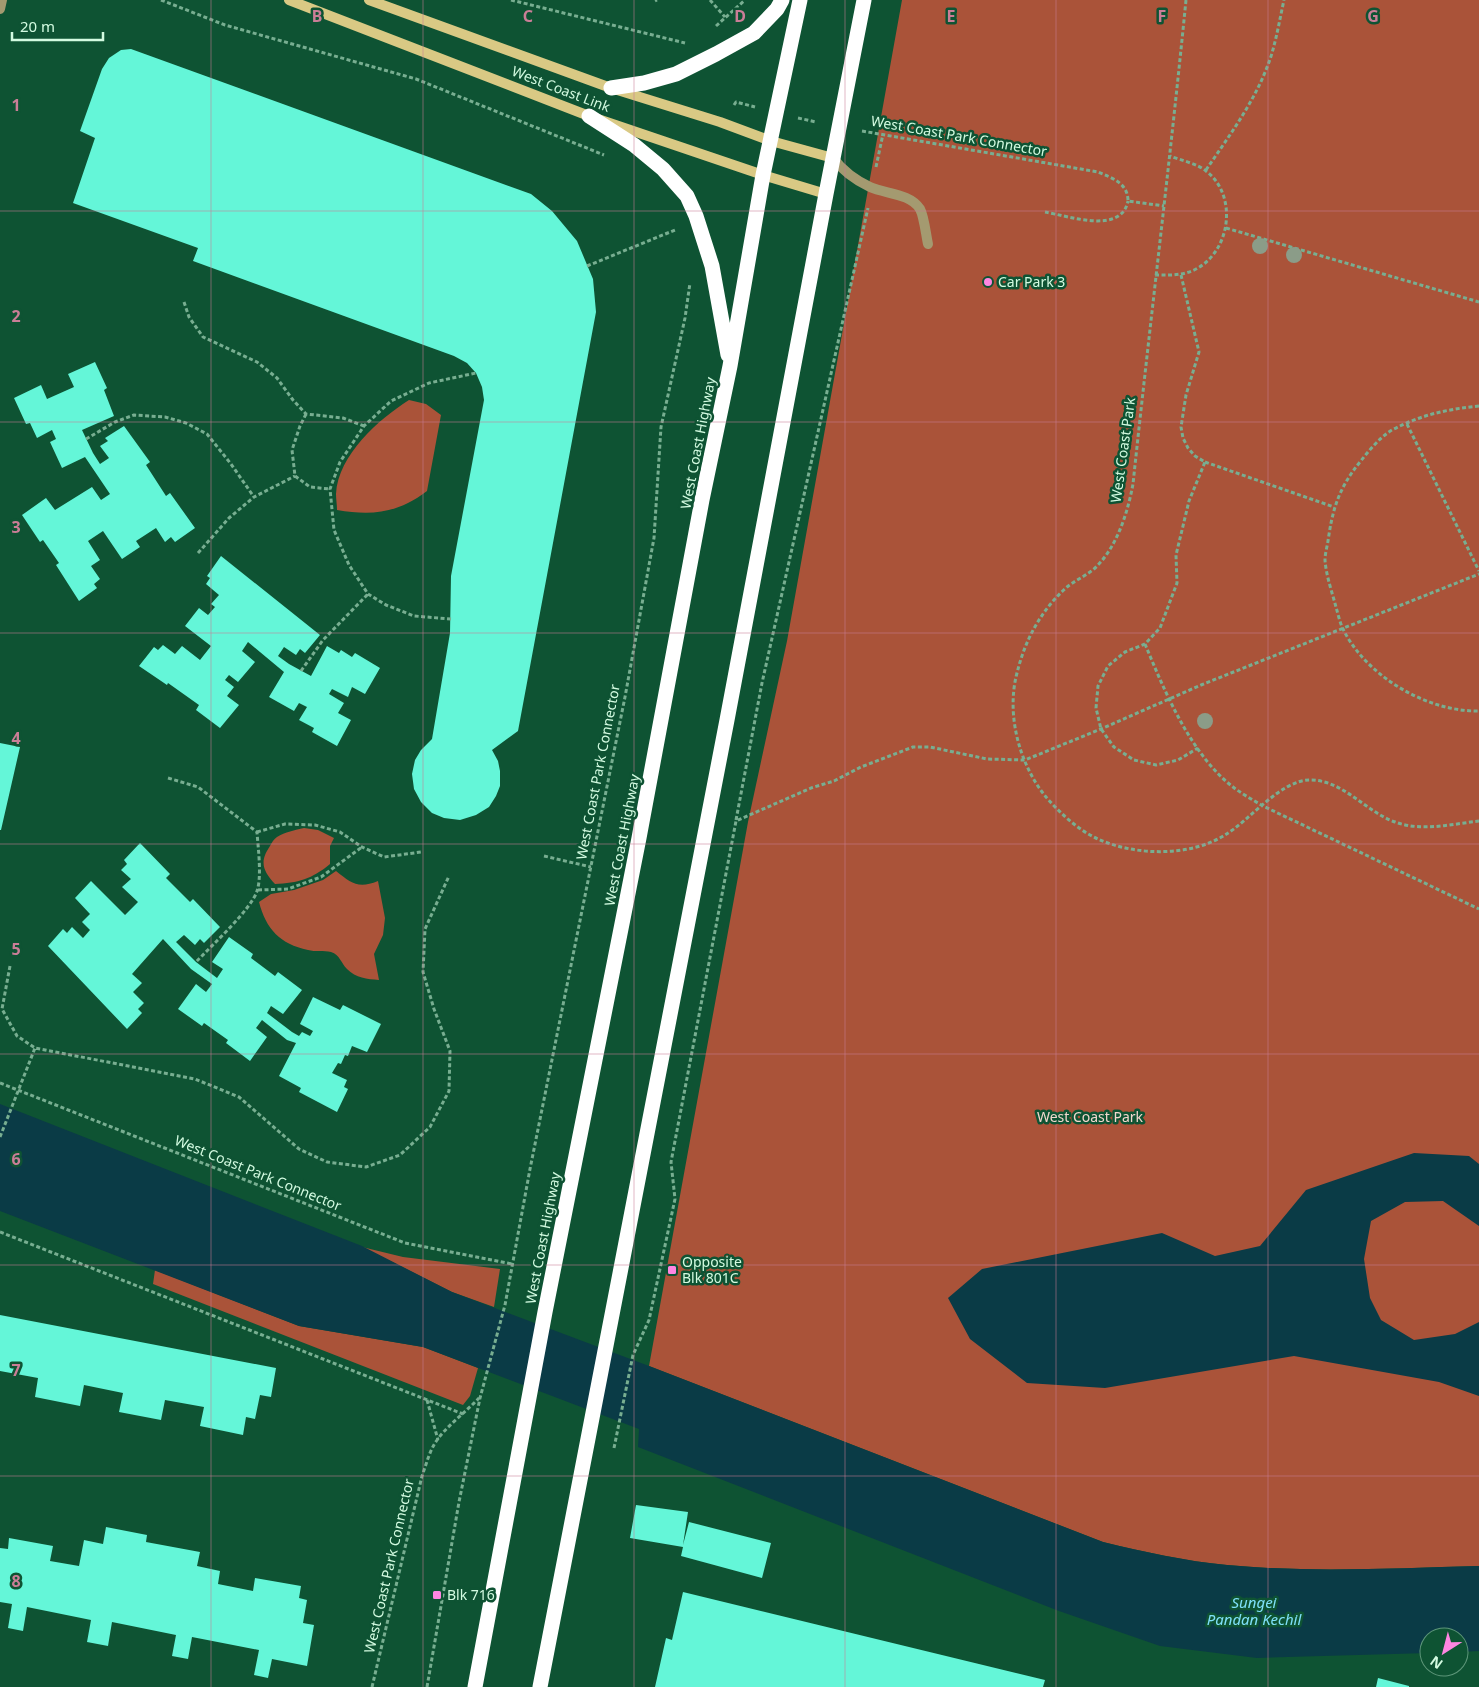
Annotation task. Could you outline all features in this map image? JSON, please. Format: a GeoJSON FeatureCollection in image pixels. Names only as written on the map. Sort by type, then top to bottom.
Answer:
{"type":"FeatureCollection","features":[{"type":"Feature","properties":{"kind":"highway"},"geometry":{"type":"LineString","coordinates":[[611,88],[644,83],[676,74],[716,54],[754,33],[777,9],[782,0]]}},
{"type":"Feature","properties":{"kind":"highway","name":"West Coast Highway"},"geometry":{"type":"LineString","coordinates":[[475,1687],[546,1312],[641,829],[702,500],[730,366],[763,175],[800,0]]}},
{"type":"Feature","properties":{"kind":"highway"},"geometry":{"type":"LineString","coordinates":[[540,1687],[864,0]]}},
{"type":"Feature","properties":{"kind":"highway"},"geometry":{"type":"LineString","coordinates":[[589,116],[634,145],[663,169],[687,196],[696,216],[712,266],[730,366]]}},
{"type":"Feature","properties":{"kind":"main road","name":"West Coast Link"},"geometry":{"type":"LineString","coordinates":[[289,0],[589,116],[763,175],[826,194]]}},
{"type":"Feature","properties":{"kind":"main road","name":"West Coast Link"},"geometry":{"type":"LineString","coordinates":[[369,0],[611,88],[720,122],[771,141],[833,158]]}},
{"type":"Feature","properties":{"kind":"street"},"geometry":{"type":"LineString","coordinates":[[0,9],[2,0]]}},
{"type":"Feature","properties":{"kind":"street"},"geometry":{"type":"LineString","coordinates":[[833,158],[843,170],[872,188],[909,200],[920,210],[928,244]]}},
{"type":"Feature","properties":{"kind":"path"},"geometry":{"type":"LineString","coordinates":[[161,0],[225,25],[416,79],[605,156]]}},
{"type":"Feature","properties":{"kind":"path"},"geometry":{"type":"LineString","coordinates":[[511,0],[696,46],[716,54]]}},
{"type":"Feature","properties":{"kind":"path"},"geometry":{"type":"LineString","coordinates":[[710,0],[725,17]]}},
{"type":"Feature","properties":{"kind":"path","name":"West Coast Park"},"geometry":{"type":"LineString","coordinates":[[1186,0],[1133,484],[1123,523],[1103,559],[1098,565],[1068,587],[1041,615],[1024,648],[1016,676],[1013,698],[1014,722],[1025,760],[1042,791],[1065,817],[1098,839],[1152,852],[1184,850],[1224,836],[1280,791],[1293,784],[1308,780],[1324,782],[1338,788],[1380,816],[1398,823],[1422,827],[1479,821]]}},
{"type":"Feature","properties":{"kind":"path"},"geometry":{"type":"LineString","coordinates":[[1206,170],[1242,116],[1264,73],[1272,52],[1284,0]]}},
{"type":"Feature","properties":{"kind":"path","name":"West Coast Park Connector"},"geometry":{"type":"LineString","coordinates":[[736,102],[776,113],[839,126],[1098,172],[1113,178],[1122,185],[1128,194],[1128,200]]}},
{"type":"Feature","properties":{"kind":"path"},"geometry":{"type":"LineString","coordinates":[[614,1448],[633,1355],[650,1320],[675,1199],[671,1162],[762,682],[883,134]]}},
{"type":"Feature","properties":{"kind":"path"},"geometry":{"type":"LineString","coordinates":[[1155,275],[1182,275],[1197,269],[1211,258],[1221,244],[1226,228],[1227,212],[1224,196],[1216,182],[1206,170],[1170,156]]}},
{"type":"Feature","properties":{"kind":"path"},"geometry":{"type":"LineString","coordinates":[[1045,212],[1096,221],[1109,220],[1119,216],[1126,209],[1128,200],[1164,206]]}},
{"type":"Feature","properties":{"kind":"path"},"geometry":{"type":"LineString","coordinates":[[587,266],[675,230],[671,221]]}},
{"type":"Feature","properties":{"kind":"path"},"geometry":{"type":"LineString","coordinates":[[1226,228],[1479,302]]}},
{"type":"Feature","properties":{"kind":"path"},"geometry":{"type":"LineString","coordinates":[[1182,275],[1199,352],[1186,395],[1181,427],[1183,438],[1188,448],[1205,462],[1334,507]]}},
{"type":"Feature","properties":{"kind":"path","name":"West Coast Park Connector"},"geometry":{"type":"LineString","coordinates":[[372,1687],[422,1476],[438,1440],[480,1398],[505,1305],[625,697],[654,538],[662,427],[685,318],[690,283]]}},
{"type":"Feature","properties":{"kind":"path"},"geometry":{"type":"LineString","coordinates":[[184,302],[189,317],[203,337],[257,362],[277,378],[292,400],[306,414],[343,418],[364,426]]}},
{"type":"Feature","properties":{"kind":"path"},"geometry":{"type":"LineString","coordinates":[[450,619],[414,616],[386,605],[368,594],[350,566],[334,530],[330,489],[340,462],[364,426],[391,401],[429,383],[476,373]]}},
{"type":"Feature","properties":{"kind":"path"},"geometry":{"type":"LineString","coordinates":[[1479,406],[1428,414],[1391,430],[1362,458],[1343,485],[1334,507],[1325,558],[1329,582],[1343,629],[1354,647],[1374,669],[1394,685],[1442,708],[1479,711]]}},
{"type":"Feature","properties":{"kind":"path"},"geometry":{"type":"LineString","coordinates":[[306,414],[292,450],[295,476],[310,487],[330,489]]}},
{"type":"Feature","properties":{"kind":"path"},"geometry":{"type":"LineString","coordinates":[[86,439],[115,422],[134,415],[165,417],[186,423],[207,434],[254,497]]}},
{"type":"Feature","properties":{"kind":"path"},"geometry":{"type":"LineString","coordinates":[[736,821],[811,788],[834,781],[861,767],[913,747],[930,746],[987,759],[1025,760],[1168,699],[1479,572],[1407,424]]}},
{"type":"Feature","properties":{"kind":"path"},"geometry":{"type":"LineString","coordinates":[[1198,748],[1178,760],[1156,765],[1134,760],[1114,748],[1101,729],[1096,708],[1098,686],[1108,666],[1124,652],[1145,644],[1160,628],[1177,583],[1176,555],[1189,501],[1205,462]]}},
{"type":"Feature","properties":{"kind":"path"},"geometry":{"type":"LineString","coordinates":[[198,553],[229,518],[254,497],[295,476]]}},
{"type":"Feature","properties":{"kind":"path"},"geometry":{"type":"LineString","coordinates":[[301,671],[323,640],[368,594]]}},
{"type":"Feature","properties":{"kind":"path"},"geometry":{"type":"LineString","coordinates":[[1145,644],[1168,699],[1198,748],[1230,784],[1263,806],[1479,909]]}},
{"type":"Feature","properties":{"kind":"path"},"geometry":{"type":"LineString","coordinates":[[168,778],[198,787],[257,832],[258,890],[248,907],[196,962]]}},
{"type":"Feature","properties":{"kind":"path"},"geometry":{"type":"LineString","coordinates":[[257,832],[285,824],[315,824],[340,832],[362,847],[384,857],[421,852]]}},
{"type":"Feature","properties":{"kind":"path"},"geometry":{"type":"LineString","coordinates":[[258,890],[288,889],[321,877],[362,847]]}},
{"type":"Feature","properties":{"kind":"path"},"geometry":{"type":"LineString","coordinates":[[544,856],[591,867]]}},
{"type":"Feature","properties":{"kind":"path"},"geometry":{"type":"LineString","coordinates":[[10,966],[2,1009],[17,1036],[35,1048],[195,1079],[239,1097],[299,1149],[327,1162],[366,1167],[400,1155],[430,1126],[449,1091],[450,1051],[434,1009],[423,972],[424,928],[449,876]]}},
{"type":"Feature","properties":{"kind":"path"},"geometry":{"type":"LineString","coordinates":[[0,1137],[35,1048]]}},
{"type":"Feature","properties":{"kind":"path","name":"West Coast Park Connector"},"geometry":{"type":"LineString","coordinates":[[0,1083],[405,1244],[512,1264]]}},
{"type":"Feature","properties":{"kind":"path"},"geometry":{"type":"LineString","coordinates":[[0,1232],[463,1414]]}},
{"type":"Feature","properties":{"kind":"path"},"geometry":{"type":"LineString","coordinates":[[427,1687],[480,1398]]}},
{"type":"Feature","properties":{"kind":"path"},"geometry":{"type":"LineString","coordinates":[[426,1399],[438,1440]]}},
{"type":"Feature","properties":{"kind":"green space","name":"West Coast Park"},"geometry":{"type":"Polygon","coordinates":[[[902,0],[1479,0],[1479,1566],[1353,1569],[1258,1567],[1180,1559],[1103,1542],[649,1366],[748,822],[787,641],[902,0]]]}},
{"type":"Feature","properties":{"kind":"green space"},"geometry":{"type":"Polygon","coordinates":[[[409,400],[426,404],[441,415],[427,491],[406,504],[385,511],[362,513],[337,510],[336,494],[338,480],[352,452],[385,417],[409,400]]]}},
{"type":"Feature","properties":{"kind":"green space"},"geometry":{"type":"Polygon","coordinates":[[[304,828],[318,830],[334,838],[330,846],[330,864],[304,879],[291,883],[275,884],[265,870],[264,857],[277,837],[287,832],[304,828]]]}},
{"type":"Feature","properties":{"kind":"green space"},"geometry":{"type":"Polygon","coordinates":[[[336,871],[355,884],[360,885],[378,881],[385,918],[383,935],[374,954],[379,980],[354,974],[331,952],[311,951],[290,944],[276,934],[262,912],[259,902],[271,894],[294,890],[323,880],[336,871]]]}},
{"type":"Feature","properties":{"kind":"green space"},"geometry":{"type":"Polygon","coordinates":[[[362,1247],[403,1257],[500,1269],[494,1307],[452,1292],[362,1247]]]}},
{"type":"Feature","properties":{"kind":"green space"},"geometry":{"type":"Polygon","coordinates":[[[155,1270],[299,1326],[423,1347],[478,1368],[470,1396],[463,1405],[153,1284],[155,1270]]]}},
{"type":"Feature","properties":{"kind":"water","name":"Sungei Pandan Kechil"},"geometry":{"type":"Polygon","coordinates":[[[0,1104],[362,1246],[452,1292],[649,1366],[1103,1542],[1180,1559],[1258,1567],[1353,1569],[1479,1566],[1479,1651],[1469,1652],[1469,1627],[1419,1627],[1419,1653],[1257,1658],[1160,1646],[1059,1611],[638,1447],[639,1429],[423,1347],[299,1326],[0,1211],[0,1104]]]}},
{"type":"Feature","properties":{"kind":"water"},"geometry":{"type":"Polygon","coordinates":[[[1414,1153],[1469,1156],[1479,1164],[1479,1226],[1443,1201],[1405,1202],[1371,1221],[1364,1259],[1370,1298],[1381,1320],[1414,1340],[1455,1334],[1479,1322],[1479,1396],[1439,1382],[1294,1356],[1105,1388],[1027,1383],[970,1339],[948,1298],[982,1269],[1162,1233],[1215,1256],[1260,1246],[1306,1190],[1414,1153]]]}},
{"type":"Feature","properties":{"kind":"building"},"geometry":{"type":"Polygon","coordinates":[[[131,49],[531,194],[552,211],[577,241],[593,279],[596,312],[518,731],[492,750],[498,761],[500,786],[489,807],[476,815],[460,820],[444,818],[432,813],[421,802],[414,789],[412,774],[415,760],[421,750],[432,739],[450,633],[451,576],[484,400],[482,387],[476,373],[467,363],[454,356],[193,261],[198,248],[73,203],[95,138],[80,131],[102,69],[109,58],[121,50],[131,49]]]}},
{"type":"Feature","properties":{"kind":"building"},"geometry":{"type":"Polygon","coordinates":[[[95,362],[107,388],[104,390],[114,416],[82,430],[93,453],[100,464],[109,458],[100,446],[108,441],[105,438],[124,426],[150,462],[146,465],[166,496],[170,493],[195,528],[175,542],[171,537],[165,542],[156,528],[136,541],[140,547],[122,559],[103,531],[88,541],[100,560],[91,566],[100,579],[94,584],[97,588],[79,601],[56,565],[59,563],[43,540],[40,542],[22,515],[46,498],[55,510],[92,487],[101,500],[110,494],[85,457],[62,468],[50,442],[56,439],[52,430],[37,438],[30,423],[26,424],[14,398],[41,385],[47,399],[74,387],[68,374],[95,362]]]}},
{"type":"Feature","properties":{"kind":"building"},"geometry":{"type":"Polygon","coordinates":[[[221,556],[320,635],[305,653],[300,649],[296,655],[284,647],[278,656],[289,664],[311,676],[327,646],[339,653],[341,650],[352,657],[355,653],[380,668],[365,694],[352,687],[348,697],[332,689],[329,694],[344,703],[338,713],[351,720],[337,746],[312,732],[314,728],[299,720],[307,707],[299,703],[294,711],[269,697],[284,672],[248,642],[242,651],[255,662],[238,682],[229,675],[225,680],[234,687],[227,696],[239,705],[220,728],[196,710],[199,705],[168,683],[167,685],[139,666],[154,647],[158,650],[163,645],[175,654],[182,646],[200,660],[211,646],[185,626],[199,608],[208,615],[215,607],[211,604],[219,595],[206,584],[210,578],[207,576],[221,556]]]}},
{"type":"Feature","properties":{"kind":"building"},"geometry":{"type":"Polygon","coordinates":[[[0,743],[20,747],[1,830],[0,830],[0,743]]]}},
{"type":"Feature","properties":{"kind":"building"},"geometry":{"type":"Polygon","coordinates":[[[140,843],[170,874],[166,878],[190,902],[193,899],[220,927],[204,943],[200,939],[195,945],[184,935],[176,942],[196,962],[217,978],[223,969],[212,962],[229,937],[253,954],[251,958],[275,976],[278,972],[302,990],[283,1014],[271,1006],[267,1013],[292,1032],[299,1036],[302,1032],[310,1036],[313,1031],[300,1024],[313,997],[340,1010],[343,1005],[381,1024],[367,1052],[352,1046],[348,1056],[345,1055],[341,1064],[338,1063],[332,1073],[347,1080],[344,1087],[348,1089],[337,1112],[299,1092],[301,1088],[279,1076],[296,1043],[287,1040],[262,1020],[256,1028],[267,1037],[250,1061],[226,1043],[228,1040],[204,1023],[202,1026],[178,1009],[196,984],[206,992],[212,984],[191,969],[163,939],[132,974],[142,983],[133,992],[144,1003],[138,1009],[142,1013],[127,1029],[48,946],[63,929],[67,933],[72,927],[83,938],[90,930],[82,922],[90,914],[75,898],[91,881],[125,915],[138,902],[122,887],[131,879],[121,870],[127,864],[124,860],[140,843]]]}},
{"type":"Feature","properties":{"kind":"building"},"geometry":{"type":"Polygon","coordinates":[[[0,1315],[276,1368],[271,1397],[260,1395],[255,1419],[246,1417],[243,1435],[200,1426],[204,1407],[165,1400],[161,1420],[119,1412],[123,1393],[84,1385],[80,1406],[35,1397],[38,1378],[0,1371],[0,1315]]]}},
{"type":"Feature","properties":{"kind":"building"},"geometry":{"type":"Polygon","coordinates":[[[636,1505],[688,1512],[683,1545],[689,1522],[771,1543],[762,1578],[681,1556],[683,1547],[630,1538],[636,1505]]]}},
{"type":"Feature","properties":{"kind":"building"},"geometry":{"type":"Polygon","coordinates":[[[106,1527],[147,1535],[146,1542],[200,1552],[197,1566],[220,1571],[218,1584],[253,1591],[255,1578],[301,1586],[299,1598],[307,1600],[303,1623],[314,1625],[307,1666],[272,1659],[268,1678],[254,1675],[259,1650],[192,1637],[188,1659],[172,1656],[176,1635],[112,1622],[108,1646],[87,1642],[91,1620],[27,1607],[23,1631],[8,1628],[12,1604],[0,1602],[0,1548],[8,1549],[9,1538],[53,1546],[50,1561],[79,1566],[84,1540],[103,1544],[106,1527]]]}},
{"type":"Feature","properties":{"kind":"building"},"geometry":{"type":"Polygon","coordinates":[[[683,1592],[1045,1680],[1043,1687],[655,1687],[666,1638],[672,1640],[683,1592]]]}},
{"type":"Feature","properties":{"kind":"building"},"geometry":{"type":"Polygon","coordinates":[[[1378,1678],[1409,1686],[1409,1687],[1376,1687],[1378,1678]]]}},
{"type":"Feature","properties":{"kind":"place","name":"Car Park 3"},"geometry":{"type":"Point","coordinates":[988,282]}},
{"type":"Feature","properties":{"kind":"place","name":"Opposite Blk 801C"},"geometry":{"type":"Point","coordinates":[672,1270]}},
{"type":"Feature","properties":{"kind":"place","name":"Blk 716"},"geometry":{"type":"Point","coordinates":[437,1595]}}]}
